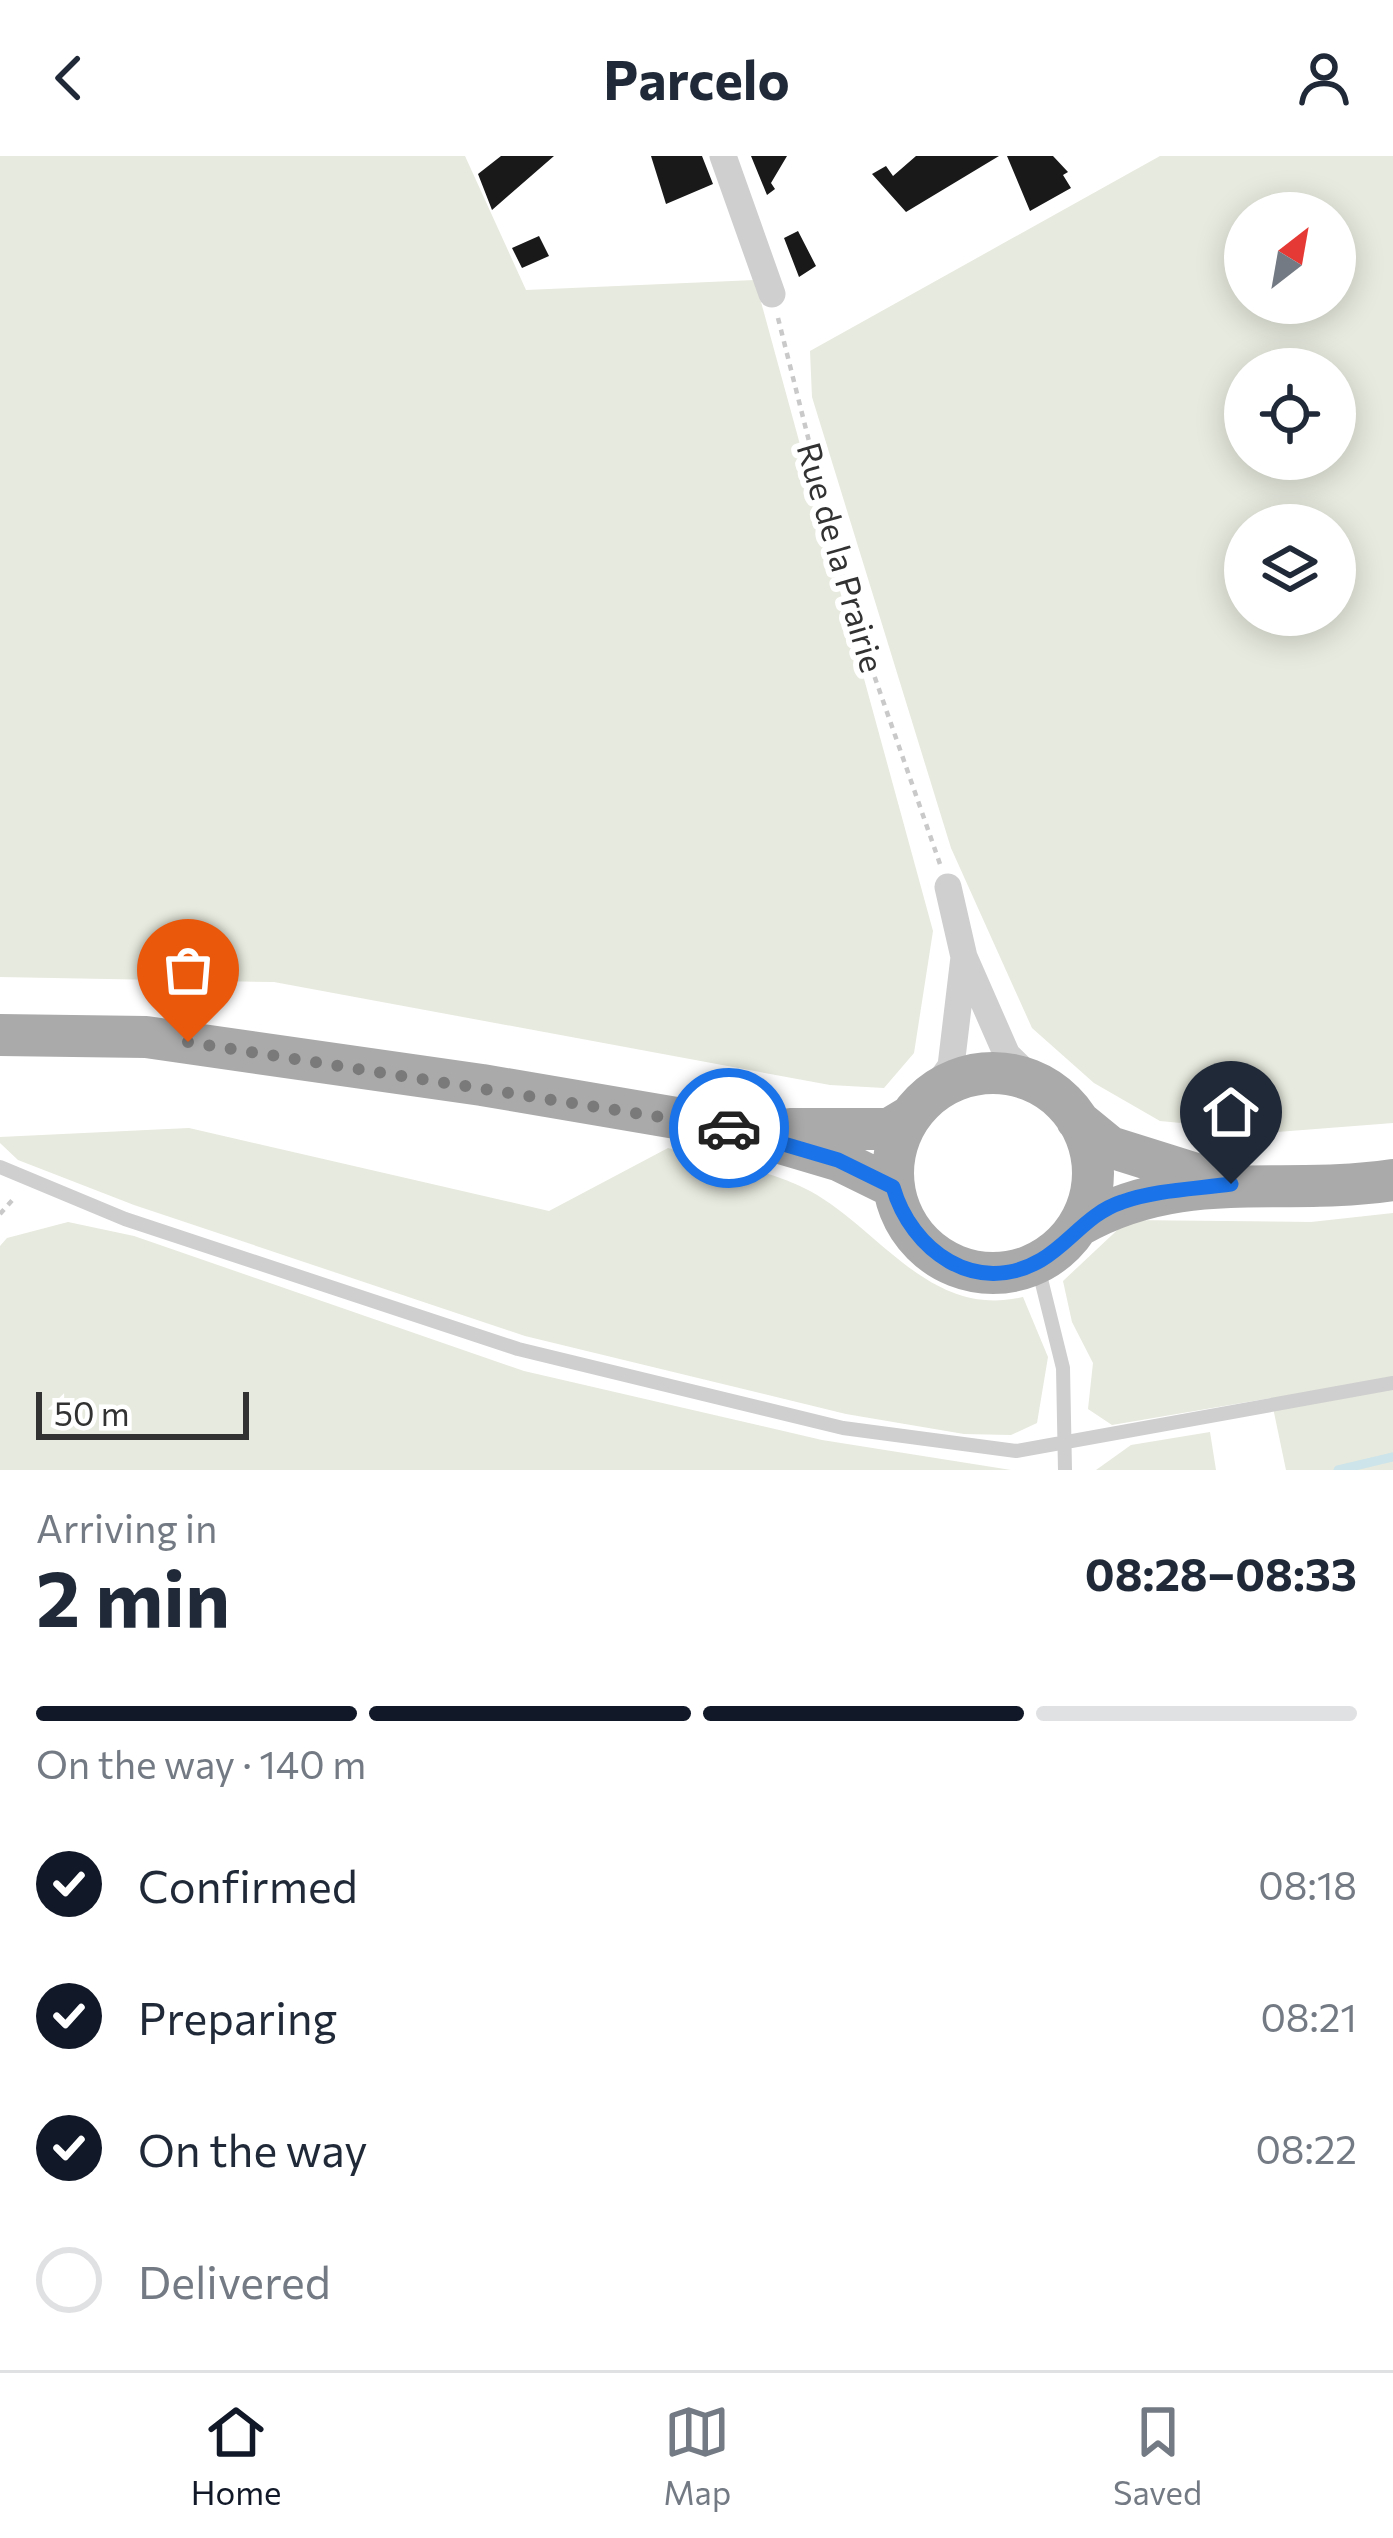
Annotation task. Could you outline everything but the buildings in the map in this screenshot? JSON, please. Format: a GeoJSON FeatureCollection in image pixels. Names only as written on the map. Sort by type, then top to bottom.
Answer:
{"type":"FeatureCollection","features":[{"type":"Feature","properties":{"kind":"main road"},"geometry":{"type":"LineString","coordinates":[[0,1035],[146,1037],[270,1052],[722,1126],[847,1132],[889,1129],[921,1105],[981,1073],[1009,1074],[1036,1083],[1110,1147],[1231,1184]]}},
{"type":"Feature","properties":{"kind":"main road"},"geometry":{"type":"LineString","coordinates":[[921,1105],[893,1160],[893,1187],[914,1236],[958,1267],[984,1273],[1037,1263],[1078,1226],[1121,1202],[1231,1184],[1347,1187],[1393,1180]]}},
{"type":"Feature","properties":{"kind":"main road"},"geometry":{"type":"LineString","coordinates":[[1077,1120],[1089,1145],[1093,1173],[1078,1226]]}},
{"type":"Feature","properties":{"kind":"main road"},"geometry":{"type":"LineString","coordinates":[[722,1126],[838,1160],[893,1187]]}},
{"type":"Feature","properties":{"kind":"street"},"geometry":{"type":"LineString","coordinates":[[723,156],[772,294]]}},
{"type":"Feature","properties":{"kind":"street"},"geometry":{"type":"LineString","coordinates":[[948,887],[964,957],[1006,1055],[1036,1083]]}},
{"type":"Feature","properties":{"kind":"street"},"geometry":{"type":"LineString","coordinates":[[921,1105],[951,1066],[964,957]]}},
{"type":"Feature","properties":{"kind":"lane"},"geometry":{"type":"LineString","coordinates":[[0,1167],[125,1219],[518,1349],[843,1428],[1016,1451],[1393,1383]]}},
{"type":"Feature","properties":{"kind":"lane"},"geometry":{"type":"LineString","coordinates":[[1037,1263],[1063,1368],[1065,1470]]}},
{"type":"Feature","properties":{"kind":"path","name":"Rue de la Prairie"},"geometry":{"type":"LineString","coordinates":[[772,294],[852,612],[948,887]]}},
{"type":"Feature","properties":{"kind":"shaded area"},"geometry":{"type":"Polygon","coordinates":[[[0,156],[465,156],[526,290],[755,280],[933,931],[914,1053],[884,1088],[830,1085],[274,982],[0,977],[0,156]]]}},
{"type":"Feature","properties":{"kind":"shaded area"},"geometry":{"type":"Polygon","coordinates":[[[1160,156],[1393,156],[1393,1123],[1277,1132],[1160,1121],[1094,1083],[1032,1028],[951,848],[812,397],[810,351],[1160,156]]]}},
{"type":"Feature","properties":{"kind":"shaded area"},"geometry":{"type":"Polygon","coordinates":[[[189,1128],[549,1211],[668,1148],[777,1177],[836,1208],[933,1283],[960,1295],[990,1300],[1023,1297],[1048,1357],[1037,1423],[1011,1435],[964,1434],[846,1414],[525,1336],[134,1205],[18,1160],[0,1143],[0,1137],[189,1128]]]}},
{"type":"Feature","properties":{"kind":"shaded area"},"geometry":{"type":"Polygon","coordinates":[[[1393,1213],[1393,1470],[1286,1470],[1271,1398],[1112,1425],[1088,1409],[1093,1363],[1072,1322],[1063,1281],[1128,1220],[1311,1222],[1393,1213]]]}},
{"type":"Feature","properties":{"kind":"shaded area"},"geometry":{"type":"Polygon","coordinates":[[[68,1222],[134,1236],[524,1371],[822,1440],[1011,1470],[0,1470],[0,1246],[7,1238],[68,1222]]]}},
{"type":"Feature","properties":{"kind":"shaded area"},"geometry":{"type":"Polygon","coordinates":[[[1210,1432],[1216,1470],[1096,1470],[1131,1445],[1210,1432]]]}},
{"type":"Feature","properties":{"kind":"waterway"},"geometry":{"type":"LineString","coordinates":[[1338,1470],[1393,1457]]}},
{"type":"Feature","properties":{"kind":"way so far"},"geometry":{"type":"LineString","coordinates":[[188,1042],[729,1128]]}},
{"type":"Feature","properties":{"kind":"route"},"geometry":{"type":"LineString","coordinates":[[729,1128],[838,1160],[893,1187],[914,1236],[958,1267],[984,1273],[1037,1263],[1078,1226],[1121,1202],[1231,1184]]}}]}
